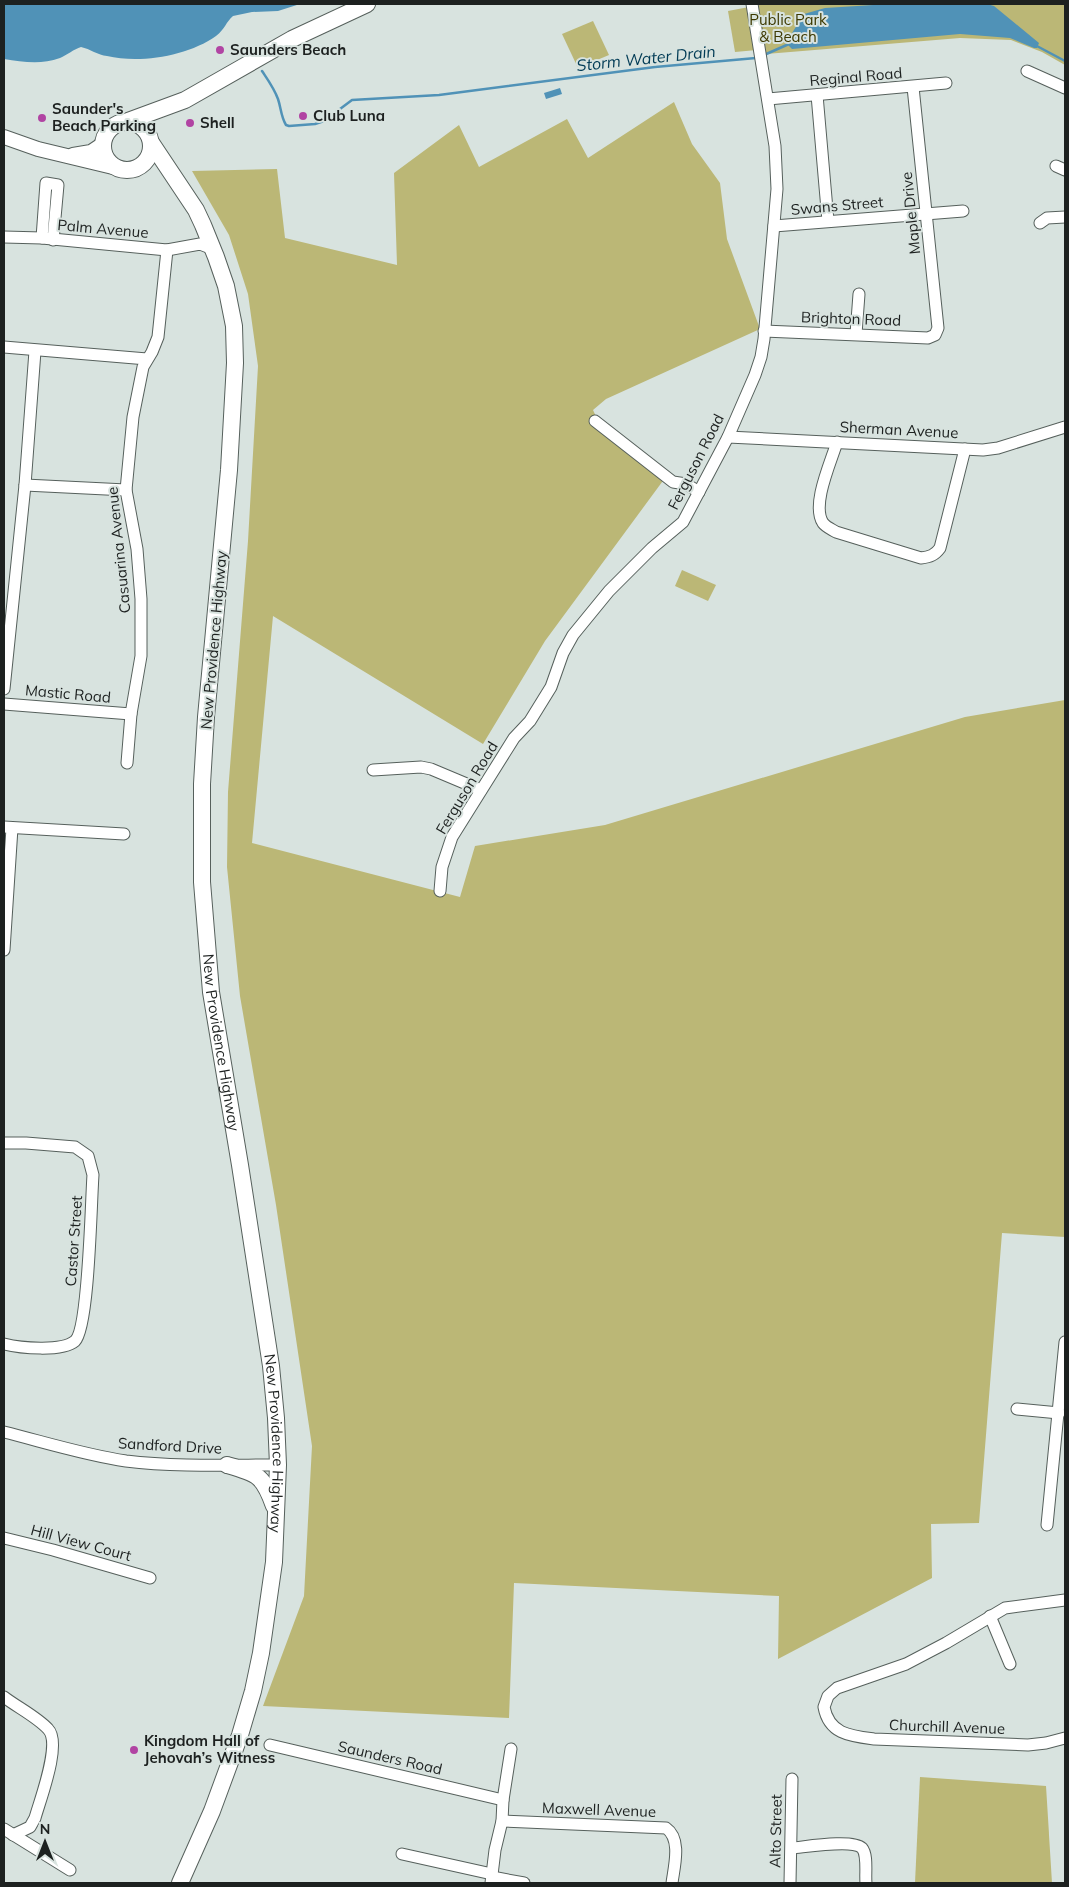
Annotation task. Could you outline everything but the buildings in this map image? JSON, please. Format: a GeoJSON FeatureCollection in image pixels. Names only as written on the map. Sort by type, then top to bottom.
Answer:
{"type":"FeatureCollection","features":[{"type":"Feature","properties":{"kind":"highway"},"geometry":{"type":"LineString","coordinates":[[186,100],[112,126],[106,133],[103,144],[108,161],[117,168],[133,169],[143,164],[150,153],[151,142],[157,124],[186,100],[292,38],[368,4]]}},
{"type":"Feature","properties":{"kind":"highway"},"geometry":{"type":"LineString","coordinates":[[128,121],[142,126],[151,142]]}},
{"type":"Feature","properties":{"kind":"highway","name":"New Providence Highway"},"geometry":{"type":"LineString","coordinates":[[151,142],[196,210],[206,242],[226,286],[234,326],[235,363],[229,470],[202,784],[201,844],[204,917],[211,992],[271,1366],[278,1465],[274,1562],[253,1691],[240,1735],[212,1811],[180,1883]]}},
{"type":"Feature","properties":{"kind":"highway","name":"New Providence Highway"},"geometry":{"type":"LineString","coordinates":[[143,164],[158,169],[186,195]]}},
{"type":"Feature","properties":{"kind":"highway"},"geometry":{"type":"LineString","coordinates":[[227,1465],[256,1475],[266,1485],[276,1513]]}},
{"type":"Feature","properties":{"kind":"main road"},"geometry":{"type":"LineString","coordinates":[[4,137],[15,142],[62,155],[117,168]]}},
{"type":"Feature","properties":{"kind":"main road"},"geometry":{"type":"LineString","coordinates":[[62,155],[91,152],[103,144]]}},
{"type":"Feature","properties":{"kind":"street","name":"Ferguson Road"},"geometry":{"type":"LineString","coordinates":[[440,891],[442,867],[452,837],[514,738],[530,721],[547,695],[572,635],[609,591],[652,548],[683,522],[728,437],[755,375],[761,357],[764,330],[774,226],[777,169],[776,146],[752,4]]}},
{"type":"Feature","properties":{"kind":"street"},"geometry":{"type":"LineString","coordinates":[[1027,71],[1065,88]]}},
{"type":"Feature","properties":{"kind":"street","name":"Reginal Road"},"geometry":{"type":"LineString","coordinates":[[768,100],[946,83]]}},
{"type":"Feature","properties":{"kind":"street","name":"Maple Drive"},"geometry":{"type":"LineString","coordinates":[[913,87],[938,328],[935,335]]}},
{"type":"Feature","properties":{"kind":"street"},"geometry":{"type":"LineString","coordinates":[[817,95],[828,221]]}},
{"type":"Feature","properties":{"kind":"street","name":"Swans Street"},"geometry":{"type":"LineString","coordinates":[[774,226],[963,211]]}},
{"type":"Feature","properties":{"kind":"street"},"geometry":{"type":"LineString","coordinates":[[1040,223],[1047,218],[1065,217]]}},
{"type":"Feature","properties":{"kind":"street","name":"Palm Avenue"},"geometry":{"type":"LineString","coordinates":[[4,237],[168,250],[206,242]]}},
{"type":"Feature","properties":{"kind":"street","name":"Casuarina Avenue"},"geometry":{"type":"LineString","coordinates":[[127,763],[130,714],[141,656],[141,599],[137,549],[126,490],[132,417],[143,367],[158,337],[168,250]]}},
{"type":"Feature","properties":{"kind":"street"},"geometry":{"type":"LineString","coordinates":[[856,334],[858,294]]}},
{"type":"Feature","properties":{"kind":"street","name":"Brighton Road"},"geometry":{"type":"LineString","coordinates":[[764,330],[928,338],[935,335]]}},
{"type":"Feature","properties":{"kind":"street"},"geometry":{"type":"LineString","coordinates":[[4,348],[147,359]]}},
{"type":"Feature","properties":{"kind":"street"},"geometry":{"type":"LineString","coordinates":[[4,688],[25,485],[35,351]]}},
{"type":"Feature","properties":{"kind":"street"},"geometry":{"type":"LineString","coordinates":[[596,421],[673,482],[686,484],[699,492]]}},
{"type":"Feature","properties":{"kind":"street","name":"Sherman Avenue"},"geometry":{"type":"LineString","coordinates":[[728,437],[965,449],[998,448],[1065,427]]}},
{"type":"Feature","properties":{"kind":"street"},"geometry":{"type":"LineString","coordinates":[[837,442],[819,503],[822,522],[836,532],[921,558],[936,554],[940,548],[965,449]]}},
{"type":"Feature","properties":{"kind":"street"},"geometry":{"type":"LineString","coordinates":[[25,485],[126,490]]}},
{"type":"Feature","properties":{"kind":"street","name":"Mastic Road"},"geometry":{"type":"LineString","coordinates":[[4,704],[130,714]]}},
{"type":"Feature","properties":{"kind":"street"},"geometry":{"type":"LineString","coordinates":[[372,770],[426,768],[447,774],[481,790]]}},
{"type":"Feature","properties":{"kind":"street"},"geometry":{"type":"LineString","coordinates":[[4,950],[8,827],[124,834]]}},
{"type":"Feature","properties":{"kind":"street","name":"Castor Street"},"geometry":{"type":"LineString","coordinates":[[4,1143],[75,1147],[88,1156],[93,1175],[84,1309],[78,1336],[73,1342],[52,1348],[4,1344]]}},
{"type":"Feature","properties":{"kind":"street"},"geometry":{"type":"LineString","coordinates":[[1047,1525],[1060,1450],[1065,1342]]}},
{"type":"Feature","properties":{"kind":"street"},"geometry":{"type":"LineString","coordinates":[[1017,1409],[1061,1406]]}},
{"type":"Feature","properties":{"kind":"street","name":"Sandford Drive"},"geometry":{"type":"LineString","coordinates":[[4,1432],[69,1449],[126,1461],[278,1465]]}},
{"type":"Feature","properties":{"kind":"street","name":"Hill View Court"},"geometry":{"type":"LineString","coordinates":[[4,1538],[150,1578]]}},
{"type":"Feature","properties":{"kind":"street"},"geometry":{"type":"LineString","coordinates":[[1010,1664],[990,1616],[1005,1608],[1065,1600]]}},
{"type":"Feature","properties":{"kind":"street","name":"Churchill Avenue"},"geometry":{"type":"LineString","coordinates":[[990,1616],[946,1643],[906,1664],[837,1688],[828,1696],[824,1707],[825,1715],[830,1724],[839,1731],[852,1736],[874,1739],[1028,1745],[1065,1738]]}},
{"type":"Feature","properties":{"kind":"street"},"geometry":{"type":"LineString","coordinates":[[4,1698],[50,1730],[53,1742],[52,1756],[35,1818],[30,1827],[8,1832]]}},
{"type":"Feature","properties":{"kind":"street","name":"Saunders Road"},"geometry":{"type":"LineString","coordinates":[[270,1745],[503,1800]]}},
{"type":"Feature","properties":{"kind":"street"},"geometry":{"type":"LineString","coordinates":[[492,1878],[495,1850],[502,1821],[503,1800],[511,1748]]}},
{"type":"Feature","properties":{"kind":"street","name":"Alto Street"},"geometry":{"type":"LineString","coordinates":[[790,1883],[792,1779]]}},
{"type":"Feature","properties":{"kind":"street","name":"Maxwell Avenue"},"geometry":{"type":"LineString","coordinates":[[502,1821],[659,1826],[666,1828],[674,1838],[675,1850],[672,1883]]}},
{"type":"Feature","properties":{"kind":"street"},"geometry":{"type":"LineString","coordinates":[[8,1832],[70,1870]]}},
{"type":"Feature","properties":{"kind":"street"},"geometry":{"type":"LineString","coordinates":[[792,1848],[844,1844],[856,1845],[862,1849],[865,1856],[866,1883]]}},
{"type":"Feature","properties":{"kind":"street"},"geometry":{"type":"LineString","coordinates":[[402,1854],[492,1878],[524,1883]]}},
{"type":"Feature","properties":{"kind":"green space","name":"Public Park & Beach"},"geometry":{"type":"Polygon","coordinates":[[[758,4],[1065,4],[1065,65],[1042,52],[1011,40],[960,38],[766,54],[758,4]]]}},
{"type":"Feature","properties":{"kind":"green space"},"geometry":{"type":"Polygon","coordinates":[[[749,7],[757,50],[735,52],[728,11],[749,7]]]}},
{"type":"Feature","properties":{"kind":"green space"},"geometry":{"type":"Polygon","coordinates":[[[593,21],[609,55],[578,68],[562,34],[593,21]]]}},
{"type":"Feature","properties":{"kind":"green space"},"geometry":{"type":"Polygon","coordinates":[[[674,102],[692,144],[720,183],[727,239],[760,329],[606,399],[593,410],[599,423],[665,478],[545,641],[483,744],[273,616],[252,843],[460,897],[475,846],[605,825],[965,717],[1065,700],[1065,1237],[1002,1233],[979,1523],[931,1524],[932,1578],[778,1659],[779,1596],[514,1583],[509,1718],[263,1706],[304,1596],[312,1446],[276,1205],[240,996],[227,867],[228,792],[248,541],[258,366],[248,294],[229,235],[192,171],[277,169],[285,238],[397,265],[394,173],[459,125],[479,167],[567,119],[588,158],[674,102]]]}},
{"type":"Feature","properties":{"kind":"green space"},"geometry":{"type":"Polygon","coordinates":[[[682,570],[716,585],[708,601],[675,586],[682,570]]]}},
{"type":"Feature","properties":{"kind":"green space"},"geometry":{"type":"Polygon","coordinates":[[[920,1777],[1046,1786],[1052,1883],[915,1883],[920,1777]]]}},
{"type":"Feature","properties":{"kind":"water"},"geometry":{"type":"Polygon","coordinates":[[[4,4],[300,4],[278,11],[252,12],[233,16],[216,36],[192,49],[178,53],[134,59],[104,55],[81,47],[60,58],[46,62],[32,62],[4,59],[4,4]]]}},
{"type":"Feature","properties":{"kind":"water","name":"Public Park & Beach"},"geometry":{"type":"Polygon","coordinates":[[[889,4],[987,4],[994,6],[1039,43],[1037,48],[1034,48],[1010,38],[960,34],[792,49],[788,45],[787,41],[804,14],[825,8],[889,4]]]}},
{"type":"Feature","properties":{"kind":"water"},"geometry":{"type":"Polygon","coordinates":[[[560,88],[562,94],[546,99],[544,93],[560,88]]]}},
{"type":"Feature","properties":{"kind":"waterway","name":"Storm Water Drain"},"geometry":{"type":"LineString","coordinates":[[764,55],[789,44]]}},
{"type":"Feature","properties":{"kind":"waterway","name":"Storm Water Drain"},"geometry":{"type":"LineString","coordinates":[[1035,45],[1065,61]]}},
{"type":"Feature","properties":{"kind":"waterway","name":"Storm Water Drain"},"geometry":{"type":"LineString","coordinates":[[262,71],[275,91],[284,122],[289,126],[315,124],[324,121],[352,100],[439,95],[655,67],[756,58]]}},
{"type":"Feature","properties":{"kind":"place","name":"Saunders Beach"},"geometry":{"type":"Point","coordinates":[220,50]}},
{"type":"Feature","properties":{"kind":"place","name":"Club Luna"},"geometry":{"type":"Point","coordinates":[303,116]}},
{"type":"Feature","properties":{"kind":"place","name":"Saunder's Beach Parking"},"geometry":{"type":"Point","coordinates":[42,118]}},
{"type":"Feature","properties":{"kind":"place","name":"Shell"},"geometry":{"type":"Point","coordinates":[190,123]}},
{"type":"Feature","properties":{"kind":"place","name":"Kingdom Hall of Jehovah’s Witness"},"geometry":{"type":"Point","coordinates":[134,1750]}}]}
